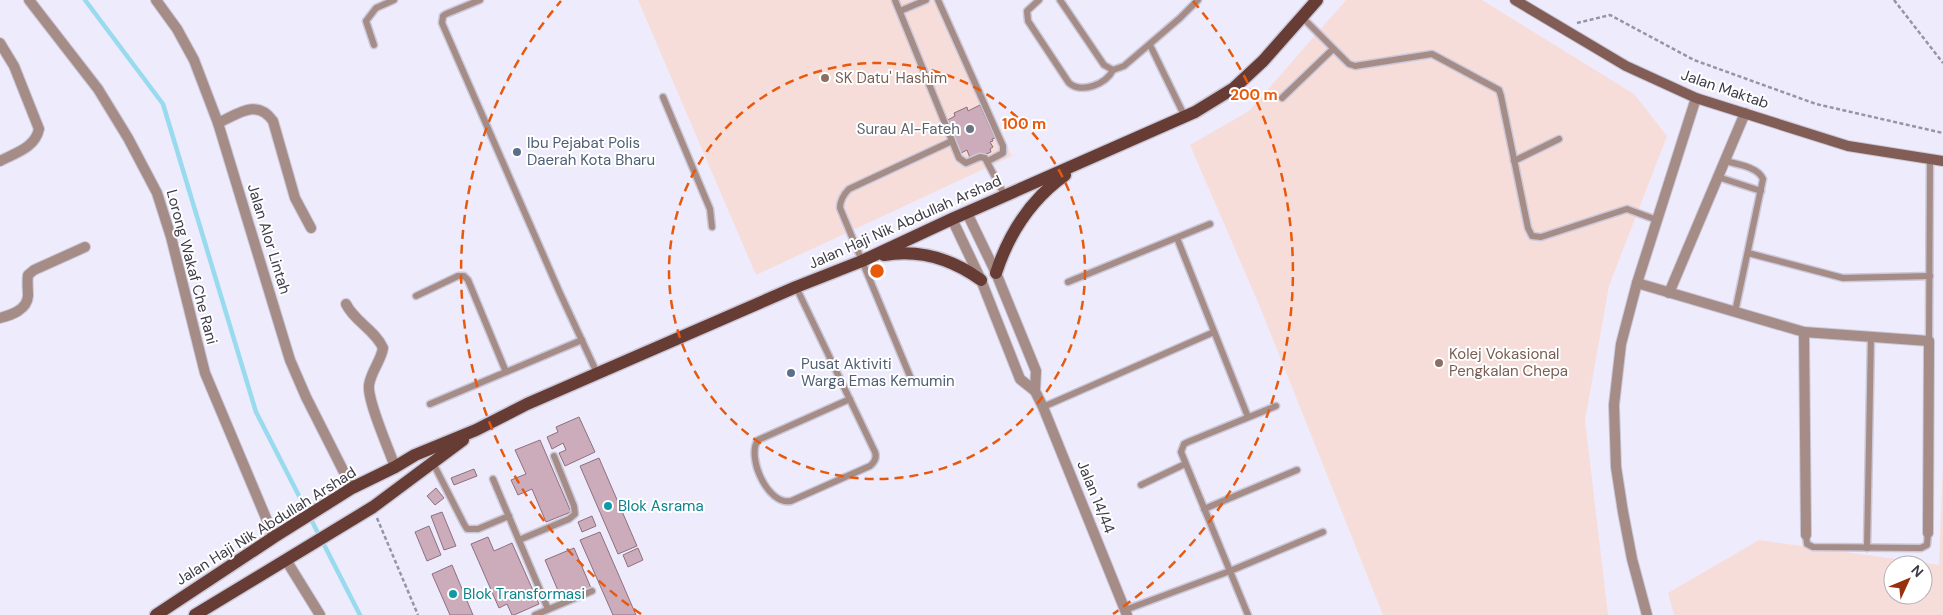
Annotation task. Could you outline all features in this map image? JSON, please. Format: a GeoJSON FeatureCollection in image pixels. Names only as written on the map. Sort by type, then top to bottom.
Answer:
{"type":"FeatureCollection","features":[{"type":"Feature","properties":{"kind":"main road","name":"Jalan Haji Nik Abdullah Arshad"},"geometry":{"type":"LineString","coordinates":[[156,615],[347,491],[415,455],[476,430],[527,404],[597,373],[796,287],[862,261],[952,219],[1206,107],[1234,88],[1263,61],[1317,0]]}},
{"type":"Feature","properties":{"kind":"main road"},"geometry":{"type":"LineString","coordinates":[[996,273],[1014,229],[1033,203],[1056,181],[1097,156]]}},
{"type":"Feature","properties":{"kind":"main road"},"geometry":{"type":"LineString","coordinates":[[862,261],[893,253],[924,254],[954,263],[981,280]]}},
{"type":"Feature","properties":{"kind":"main road","name":"Jalan Haji Nik Abdullah Arshad"},"geometry":{"type":"LineString","coordinates":[[195,615],[373,507],[476,430]]}},
{"type":"Feature","properties":{"kind":"street","name":"Lorong Wakaf Che Rani"},"geometry":{"type":"LineString","coordinates":[[29,0],[98,89],[128,138],[157,192],[171,237],[205,373],[274,537]]}},
{"type":"Feature","properties":{"kind":"street","name":"Jalan Alor Lintah"},"geometry":{"type":"LineString","coordinates":[[156,0],[177,29],[194,60],[218,123],[290,360],[347,491]]}},
{"type":"Feature","properties":{"kind":"street","name":"Jalan Maktab"},"geometry":{"type":"LineString","coordinates":[[1514,0],[1626,66],[1696,98],[1848,146],[1943,161]]}},
{"type":"Feature","properties":{"kind":"street"},"geometry":{"type":"LineString","coordinates":[[0,43],[14,66],[39,129],[28,147],[0,161]]}},
{"type":"Feature","properties":{"kind":"street"},"geometry":{"type":"LineString","coordinates":[[1647,615],[1632,560],[1623,512],[1616,467],[1614,405],[1621,344],[1637,283],[1696,98]]}},
{"type":"Feature","properties":{"kind":"street"},"geometry":{"type":"LineString","coordinates":[[218,123],[246,110],[258,108],[267,112],[273,121],[294,198],[311,228]]}},
{"type":"Feature","properties":{"kind":"street"},"geometry":{"type":"LineString","coordinates":[[1669,293],[1745,113]]}},
{"type":"Feature","properties":{"kind":"street","name":"Jalan 14/44"},"geometry":{"type":"LineString","coordinates":[[967,213],[996,273],[1036,371],[1035,391],[1126,612]]}},
{"type":"Feature","properties":{"kind":"street","name":"Jalan 14/44"},"geometry":{"type":"LineString","coordinates":[[952,219],[981,280],[1020,379],[1035,391]]}},
{"type":"Feature","properties":{"kind":"street"},"geometry":{"type":"LineString","coordinates":[[0,318],[12,315],[21,309],[28,299],[28,275],[34,270],[85,247]]}},
{"type":"Feature","properties":{"kind":"street"},"geometry":{"type":"LineString","coordinates":[[1637,283],[1804,332],[1929,341],[1928,533]]}},
{"type":"Feature","properties":{"kind":"street"},"geometry":{"type":"LineString","coordinates":[[346,304],[349,310],[377,338],[383,348],[370,380],[369,395],[395,467]]}},
{"type":"Feature","properties":{"kind":"street"},"geometry":{"type":"LineString","coordinates":[[1804,332],[1806,535]]}},
{"type":"Feature","properties":{"kind":"street"},"geometry":{"type":"LineString","coordinates":[[286,560],[320,615]]}},
{"type":"Feature","properties":{"kind":"lane"},"geometry":{"type":"LineString","coordinates":[[374,45],[366,21],[376,8],[394,0]]}},
{"type":"Feature","properties":{"kind":"lane"},"geometry":{"type":"LineString","coordinates":[[479,0],[446,14],[443,16],[442,23],[597,373]]}},
{"type":"Feature","properties":{"kind":"lane"},"geometry":{"type":"LineString","coordinates":[[895,0],[952,141],[962,161],[970,162],[983,157],[988,161],[1005,196]]}},
{"type":"Feature","properties":{"kind":"lane"},"geometry":{"type":"LineString","coordinates":[[900,11],[926,0]]}},
{"type":"Feature","properties":{"kind":"lane"},"geometry":{"type":"LineString","coordinates":[[938,0],[1003,146],[1003,152],[988,161]]}},
{"type":"Feature","properties":{"kind":"lane"},"geometry":{"type":"LineString","coordinates":[[1039,0],[1027,11],[1028,21],[1069,83],[1074,87],[1088,87],[1106,79],[1113,70],[1124,66],[1150,45],[1198,0]]}},
{"type":"Feature","properties":{"kind":"lane"},"geometry":{"type":"LineString","coordinates":[[1060,0],[1104,65],[1113,70]]}},
{"type":"Feature","properties":{"kind":"lane"},"geometry":{"type":"LineString","coordinates":[[1302,17],[1352,66],[1432,54],[1496,88],[1502,96],[1528,228],[1532,236],[1541,236],[1627,209],[1657,220]]}},
{"type":"Feature","properties":{"kind":"lane"},"geometry":{"type":"LineString","coordinates":[[1150,45],[1185,117]]}},
{"type":"Feature","properties":{"kind":"lane"},"geometry":{"type":"LineString","coordinates":[[1282,98],[1333,49]]}},
{"type":"Feature","properties":{"kind":"lane"},"geometry":{"type":"LineString","coordinates":[[663,97],[710,209],[712,227]]}},
{"type":"Feature","properties":{"kind":"lane"},"geometry":{"type":"LineString","coordinates":[[1514,161],[1559,139]]}},
{"type":"Feature","properties":{"kind":"lane"},"geometry":{"type":"LineString","coordinates":[[912,381],[840,208],[844,194],[848,189],[952,141]]}},
{"type":"Feature","properties":{"kind":"lane"},"geometry":{"type":"LineString","coordinates":[[1929,341],[1930,159]]}},
{"type":"Feature","properties":{"kind":"lane"},"geometry":{"type":"LineString","coordinates":[[1725,160],[1760,172],[1763,179],[1735,312]]}},
{"type":"Feature","properties":{"kind":"lane"},"geometry":{"type":"LineString","coordinates":[[1718,177],[1761,191]]}},
{"type":"Feature","properties":{"kind":"lane"},"geometry":{"type":"LineString","coordinates":[[1068,282],[1210,224]]}},
{"type":"Feature","properties":{"kind":"lane"},"geometry":{"type":"LineString","coordinates":[[1176,238],[1248,417]]}},
{"type":"Feature","properties":{"kind":"lane"},"geometry":{"type":"LineString","coordinates":[[1748,253],[1843,278],[1930,276]]}},
{"type":"Feature","properties":{"kind":"lane"},"geometry":{"type":"LineString","coordinates":[[416,296],[458,276],[464,276],[468,280],[506,372]]}},
{"type":"Feature","properties":{"kind":"lane"},"geometry":{"type":"LineString","coordinates":[[796,287],[850,399],[876,456],[874,463],[790,500],[784,501],[770,494],[754,458],[755,446],[758,440],[850,399]]}},
{"type":"Feature","properties":{"kind":"lane"},"geometry":{"type":"LineString","coordinates":[[1042,407],[1214,332]]}},
{"type":"Feature","properties":{"kind":"lane"},"geometry":{"type":"LineString","coordinates":[[1867,548],[1871,337]]}},
{"type":"Feature","properties":{"kind":"lane"},"geometry":{"type":"LineString","coordinates":[[430,404],[582,340]]}},
{"type":"Feature","properties":{"kind":"lane"},"geometry":{"type":"LineString","coordinates":[[1248,615],[1181,452],[1184,444],[1276,406]]}},
{"type":"Feature","properties":{"kind":"lane"},"geometry":{"type":"LineString","coordinates":[[519,540],[569,520],[574,514],[574,506],[554,456]]}},
{"type":"Feature","properties":{"kind":"lane"},"geometry":{"type":"LineString","coordinates":[[433,463],[467,529],[478,529],[509,516]]}},
{"type":"Feature","properties":{"kind":"lane"},"geometry":{"type":"LineString","coordinates":[[1141,485],[1185,464]]}},
{"type":"Feature","properties":{"kind":"lane"},"geometry":{"type":"LineString","coordinates":[[1204,509],[1297,470]]}},
{"type":"Feature","properties":{"kind":"lane"},"geometry":{"type":"LineString","coordinates":[[493,479],[548,609]]}},
{"type":"Feature","properties":{"kind":"lane"},"geometry":{"type":"LineString","coordinates":[[1126,612],[1323,532]]}},
{"type":"Feature","properties":{"kind":"lane"},"geometry":{"type":"LineString","coordinates":[[1806,535],[1807,544],[1812,547],[1921,548],[1927,545],[1928,533]]}},
{"type":"Feature","properties":{"kind":"lane"},"geometry":{"type":"LineString","coordinates":[[535,615],[592,591]]}},
{"type":"Feature","properties":{"kind":"path"},"geometry":{"type":"LineString","coordinates":[[1894,0],[1943,63]]}},
{"type":"Feature","properties":{"kind":"path"},"geometry":{"type":"LineString","coordinates":[[1558,27],[1610,15],[1694,60],[1816,104],[1943,133]]}},
{"type":"Feature","properties":{"kind":"path"},"geometry":{"type":"LineString","coordinates":[[373,507],[418,615]]}},
{"type":"Feature","properties":{"kind":"shaded area","name":"SK Datu' Hashim"},"geometry":{"type":"Polygon","coordinates":[[[638,0],[943,0],[1012,156],[756,275],[638,0]]]}},
{"type":"Feature","properties":{"kind":"shaded area","name":"Kolej Vokasional Pengkalan Chepa"},"geometry":{"type":"Polygon","coordinates":[[[1346,0],[1482,0],[1634,94],[1667,136],[1609,286],[1585,420],[1608,615],[1383,615],[1260,307],[1190,145],[1249,111],[1346,0]]]}},
{"type":"Feature","properties":{"kind":"shaded area"},"geometry":{"type":"Polygon","coordinates":[[[1943,465],[1943,615],[1674,615],[1668,593],[1759,540],[1883,557],[1883,605],[1933,605],[1933,564],[1939,565],[1943,465]]]}},
{"type":"Feature","properties":{"kind":"building","name":"Surau Al-Fateh"},"geometry":{"type":"Polygon","coordinates":[[[980,105],[995,138],[990,142],[993,147],[990,149],[991,152],[977,158],[976,155],[970,158],[967,150],[961,153],[946,121],[955,116],[954,113],[967,107],[968,111],[980,105]]]}},
{"type":"Feature","properties":{"kind":"building"},"geometry":{"type":"Polygon","coordinates":[[[579,417],[595,452],[565,466],[559,453],[566,450],[563,443],[552,449],[547,437],[558,432],[556,427],[579,417]]]}},
{"type":"Feature","properties":{"kind":"building"},"geometry":{"type":"Polygon","coordinates":[[[540,440],[571,512],[546,522],[532,489],[518,495],[511,480],[526,474],[515,450],[540,440]]]}},
{"type":"Feature","properties":{"kind":"building","name":"Blok Asrama"},"geometry":{"type":"Polygon","coordinates":[[[599,458],[637,546],[618,554],[580,466],[599,458]]]}},
{"type":"Feature","properties":{"kind":"building"},"geometry":{"type":"Polygon","coordinates":[[[474,469],[477,476],[454,485],[451,478],[474,469]]]}},
{"type":"Feature","properties":{"kind":"building"},"geometry":{"type":"Polygon","coordinates":[[[436,488],[444,498],[435,505],[427,496],[436,488]]]}},
{"type":"Feature","properties":{"kind":"building"},"geometry":{"type":"Polygon","coordinates":[[[442,512],[456,546],[444,550],[431,516],[442,512]]]}},
{"type":"Feature","properties":{"kind":"building"},"geometry":{"type":"Polygon","coordinates":[[[592,516],[596,526],[582,532],[578,522],[592,516]]]}},
{"type":"Feature","properties":{"kind":"building"},"geometry":{"type":"Polygon","coordinates":[[[429,526],[441,555],[427,561],[415,532],[429,526]]]}},
{"type":"Feature","properties":{"kind":"building"},"geometry":{"type":"Polygon","coordinates":[[[600,532],[636,615],[613,615],[580,540],[600,532]]]}},
{"type":"Feature","properties":{"kind":"building"},"geometry":{"type":"Polygon","coordinates":[[[488,537],[494,551],[512,543],[539,604],[514,615],[512,615],[507,604],[499,608],[471,544],[488,537]]]}},
{"type":"Feature","properties":{"kind":"building"},"geometry":{"type":"Polygon","coordinates":[[[574,548],[591,588],[562,600],[545,560],[574,548]]]}},
{"type":"Feature","properties":{"kind":"building"},"geometry":{"type":"Polygon","coordinates":[[[638,548],[643,560],[628,567],[623,555],[638,548]]]}},
{"type":"Feature","properties":{"kind":"building","name":"Blok Transformasi"},"geometry":{"type":"Polygon","coordinates":[[[452,565],[473,615],[450,615],[432,574],[452,565]]]}},
{"type":"Feature","properties":{"kind":"waterway"},"geometry":{"type":"LineString","coordinates":[[85,0],[163,104],[256,412],[360,615]]}},
{"type":"Feature","properties":{"kind":"place","name":"SK Datu' Hashim"},"geometry":{"type":"Point","coordinates":[825,78]}},
{"type":"Feature","properties":{"kind":"place","name":"Surau Al-Fateh"},"geometry":{"type":"Point","coordinates":[970,129]}},
{"type":"Feature","properties":{"kind":"place","name":"Ibu Pejabat Polis Daerah Kota Bharu"},"geometry":{"type":"Point","coordinates":[517,152]}},
{"type":"Feature","properties":{"kind":"place","name":"Kolej Vokasional Pengkalan Chepa"},"geometry":{"type":"Point","coordinates":[1439,363]}},
{"type":"Feature","properties":{"kind":"place","name":"Pusat Aktiviti Warga Emas Kemumin"},"geometry":{"type":"Point","coordinates":[791,373]}},
{"type":"Feature","properties":{"kind":"place","name":"Blok Asrama"},"geometry":{"type":"Point","coordinates":[608,506]}},
{"type":"Feature","properties":{"kind":"place","name":"Blok Transformasi"},"geometry":{"type":"Point","coordinates":[453,594]}}]}
